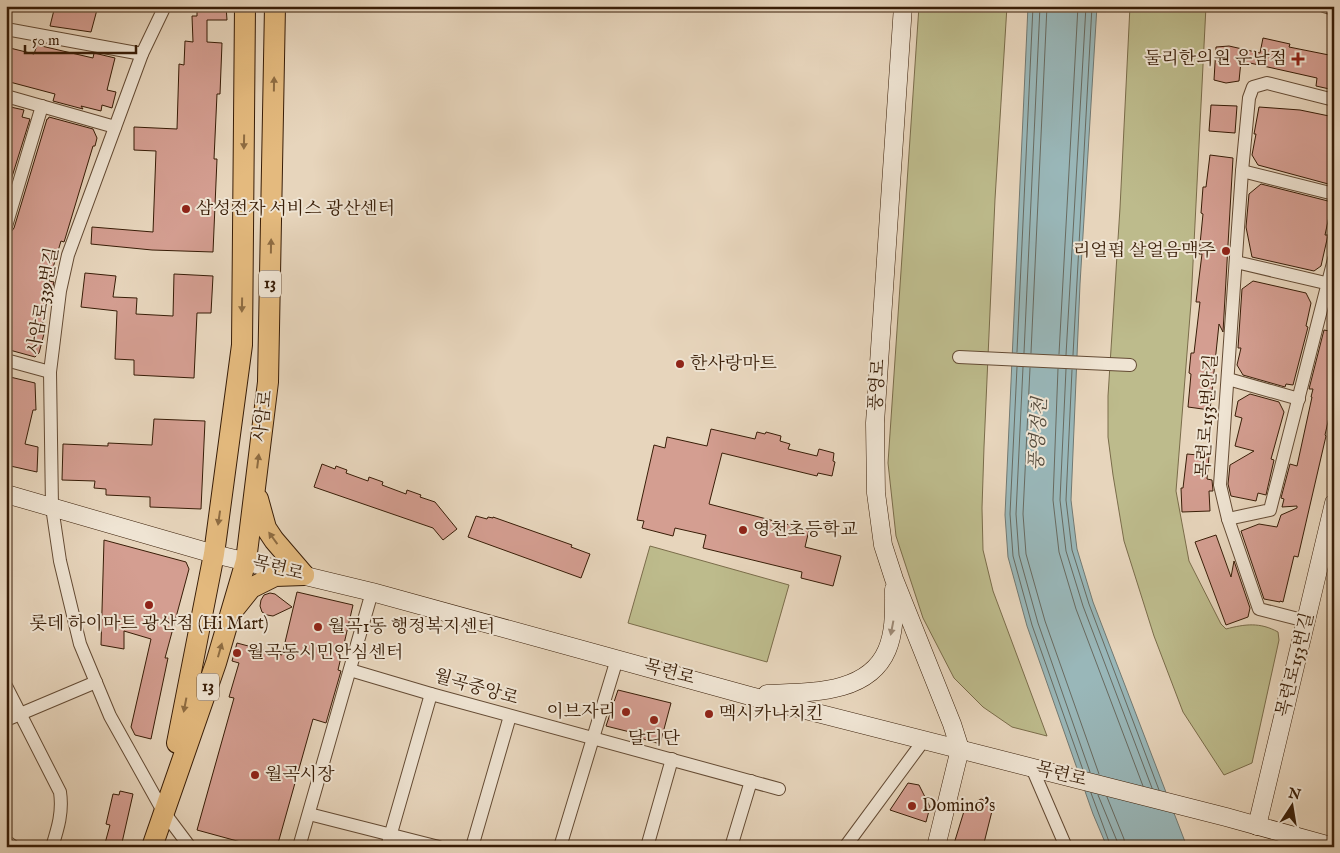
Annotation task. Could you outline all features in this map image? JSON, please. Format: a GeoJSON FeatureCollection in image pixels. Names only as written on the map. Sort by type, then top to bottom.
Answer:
{"type":"FeatureCollection","features":[{"type":"Feature","properties":{"kind":"main road","name":"사암로"},"geometry":{"type":"LineString","coordinates":[[164,811],[214,554],[242,345],[245,6]]}},
{"type":"Feature","properties":{"kind":"main road","name":"사암로"},"geometry":{"type":"LineString","coordinates":[[152,847],[216,663],[246,561],[268,382],[275,6]]}},
{"type":"Feature","properties":{"kind":"main road","name":"풍영로"},"geometry":{"type":"LineString","coordinates":[[903,6],[875,424],[876,492],[883,545],[894,579],[952,724],[960,749]]}},
{"type":"Feature","properties":{"kind":"main road"},"geometry":{"type":"LineString","coordinates":[[256,483],[262,518],[266,528],[304,575]]}},
{"type":"Feature","properties":{"kind":"main road","name":"목련로"},"geometry":{"type":"LineString","coordinates":[[6,494],[214,554],[372,592],[750,696],[1226,817],[1334,847]]}},
{"type":"Feature","properties":{"kind":"main road","name":"목련로153번길"},"geometry":{"type":"LineString","coordinates":[[1257,826],[1334,504]]}},
{"type":"Feature","properties":{"kind":"main road"},"geometry":{"type":"LineString","coordinates":[[231,614],[251,588],[275,576],[304,575]]}},
{"type":"Feature","properties":{"kind":"main road"},"geometry":{"type":"LineString","coordinates":[[750,696],[839,688],[864,677],[879,664],[887,650],[894,618],[894,579]]}},
{"type":"Feature","properties":{"kind":"main road"},"geometry":{"type":"LineString","coordinates":[[936,847],[960,749]]}},
{"type":"Feature","properties":{"kind":"street","name":"사암로339번길"},"geometry":{"type":"LineString","coordinates":[[165,6],[142,54],[68,255],[60,291],[50,372],[52,507],[60,560],[80,644],[110,716],[164,811],[190,847]]}},
{"type":"Feature","properties":{"kind":"street"},"geometry":{"type":"LineString","coordinates":[[1324,6],[1334,9]]}},
{"type":"Feature","properties":{"kind":"street"},"geometry":{"type":"LineString","coordinates":[[6,29],[142,54]]}},
{"type":"Feature","properties":{"kind":"street","name":"목련로153번안길"},"geometry":{"type":"LineString","coordinates":[[1306,621],[1258,609],[1228,519],[1220,485],[1242,171],[1249,98],[1253,87],[1267,83],[1334,100]]}},
{"type":"Feature","properties":{"kind":"street"},"geometry":{"type":"LineString","coordinates":[[6,96],[116,127]]}},
{"type":"Feature","properties":{"kind":"street"},"geometry":{"type":"LineString","coordinates":[[6,226],[42,106]]}},
{"type":"Feature","properties":{"kind":"street"},"geometry":{"type":"LineString","coordinates":[[1242,171],[1334,194]]}},
{"type":"Feature","properties":{"kind":"street"},"geometry":{"type":"LineString","coordinates":[[1228,519],[1270,510],[1331,284],[1334,259]]}},
{"type":"Feature","properties":{"kind":"street"},"geometry":{"type":"LineString","coordinates":[[1236,262],[1331,284]]}},
{"type":"Feature","properties":{"kind":"street"},"geometry":{"type":"LineString","coordinates":[[959,358],[1130,365]]}},
{"type":"Feature","properties":{"kind":"street"},"geometry":{"type":"LineString","coordinates":[[6,360],[50,372]]}},
{"type":"Feature","properties":{"kind":"street"},"geometry":{"type":"LineString","coordinates":[[1228,379],[1299,399]]}},
{"type":"Feature","properties":{"kind":"street"},"geometry":{"type":"LineString","coordinates":[[299,847],[372,592]]}},
{"type":"Feature","properties":{"kind":"street"},"geometry":{"type":"LineString","coordinates":[[560,847],[617,659]]}},
{"type":"Feature","properties":{"kind":"street","name":"월곡중앙로"},"geometry":{"type":"LineString","coordinates":[[350,670],[510,716],[779,789]]}},
{"type":"Feature","properties":{"kind":"street"},"geometry":{"type":"LineString","coordinates":[[6,720],[96,682]]}},
{"type":"Feature","properties":{"kind":"street"},"geometry":{"type":"LineString","coordinates":[[6,686],[60,792],[62,803],[61,816],[52,847]]}},
{"type":"Feature","properties":{"kind":"street"},"geometry":{"type":"LineString","coordinates":[[389,841],[431,694]]}},
{"type":"Feature","properties":{"kind":"street"},"geometry":{"type":"LineString","coordinates":[[472,847],[510,716]]}},
{"type":"Feature","properties":{"kind":"street"},"geometry":{"type":"LineString","coordinates":[[845,847],[924,740]]}},
{"type":"Feature","properties":{"kind":"street"},"geometry":{"type":"LineString","coordinates":[[647,847],[672,759]]}},
{"type":"Feature","properties":{"kind":"street"},"geometry":{"type":"LineString","coordinates":[[1040,770],[1066,847]]}},
{"type":"Feature","properties":{"kind":"street"},"geometry":{"type":"LineString","coordinates":[[731,847],[751,781]]}},
{"type":"Feature","properties":{"kind":"street"},"geometry":{"type":"LineString","coordinates":[[309,814],[389,841],[439,847]]}},
{"type":"Feature","properties":{"kind":"street"},"geometry":{"type":"LineString","coordinates":[[6,840],[14,847]]}},
{"type":"Feature","properties":{"kind":"shaded area"},"geometry":{"type":"Polygon","coordinates":[[[919,6],[1007,6],[995,199],[984,447],[983,550],[993,591],[1047,736],[1012,727],[983,707],[954,678],[923,618],[896,536],[888,463],[919,6]]]}},
{"type":"Feature","properties":{"kind":"shaded area"},"geometry":{"type":"Polygon","coordinates":[[[1130,6],[1206,6],[1191,303],[1176,491],[1189,561],[1221,624],[1226,629],[1246,625],[1259,625],[1278,632],[1279,640],[1252,763],[1224,775],[1183,712],[1154,636],[1124,541],[1108,437],[1108,396],[1130,6]]]}},
{"type":"Feature","properties":{"kind":"shaded area"},"geometry":{"type":"Polygon","coordinates":[[[650,546],[789,585],[767,662],[628,623],[650,546]]]}},
{"type":"Feature","properties":{"kind":"water","name":"풍영정천"},"geometry":{"type":"Polygon","coordinates":[[[1028,6],[1097,6],[1080,284],[1071,500],[1077,549],[1093,602],[1187,847],[1107,847],[1093,814],[1027,626],[1008,557],[1005,515],[1028,6]]]}},
{"type":"Feature","properties":{"kind":"building"},"geometry":{"type":"Polygon","coordinates":[[[55,6],[98,6],[91,32],[50,26],[55,6]]]}},
{"type":"Feature","properties":{"kind":"building"},"geometry":{"type":"Polygon","coordinates":[[[197,6],[226,6],[227,20],[207,20],[207,42],[222,43],[220,94],[217,94],[214,159],[217,159],[213,252],[152,250],[91,244],[92,227],[153,232],[156,151],[134,150],[134,127],[177,129],[179,64],[184,65],[185,41],[193,42],[192,16],[197,16],[197,6]]]}},
{"type":"Feature","properties":{"kind":"building"},"geometry":{"type":"Polygon","coordinates":[[[1263,38],[1290,44],[1289,47],[1334,56],[1334,90],[1316,86],[1317,78],[1241,61],[1239,81],[1226,83],[1214,80],[1216,47],[1229,46],[1260,53],[1263,38]]]}},
{"type":"Feature","properties":{"kind":"building"},"geometry":{"type":"Polygon","coordinates":[[[37,45],[93,58],[94,53],[115,58],[107,90],[116,92],[112,108],[102,105],[101,111],[81,106],[83,109],[53,101],[55,94],[6,81],[6,47],[34,54],[37,45]]]}},
{"type":"Feature","properties":{"kind":"building"},"geometry":{"type":"Polygon","coordinates":[[[1211,105],[1237,106],[1235,133],[1209,131],[1211,105]]]}},
{"type":"Feature","properties":{"kind":"building"},"geometry":{"type":"Polygon","coordinates":[[[6,106],[24,110],[22,117],[30,119],[6,196],[6,106]]]}},
{"type":"Feature","properties":{"kind":"building"},"geometry":{"type":"Polygon","coordinates":[[[1259,107],[1300,110],[1334,117],[1334,184],[1258,165],[1252,155],[1259,107]]]}},
{"type":"Feature","properties":{"kind":"building"},"geometry":{"type":"Polygon","coordinates":[[[49,117],[93,129],[97,138],[64,242],[61,241],[49,281],[54,282],[41,329],[45,330],[39,353],[35,357],[6,349],[6,234],[14,228],[49,117]]]}},
{"type":"Feature","properties":{"kind":"building"},"geometry":{"type":"Polygon","coordinates":[[[1210,155],[1233,158],[1223,332],[1219,324],[1210,410],[1188,407],[1191,353],[1194,353],[1200,302],[1196,302],[1202,254],[1199,254],[1203,214],[1201,213],[1203,187],[1206,187],[1210,155]]]}},
{"type":"Feature","properties":{"kind":"building"},"geometry":{"type":"Polygon","coordinates":[[[1261,184],[1328,201],[1331,207],[1325,235],[1328,235],[1321,266],[1314,271],[1252,257],[1246,227],[1249,194],[1261,184]]]}},
{"type":"Feature","properties":{"kind":"building"},"geometry":{"type":"Polygon","coordinates":[[[85,273],[116,276],[113,297],[137,298],[136,314],[173,316],[174,274],[213,276],[211,313],[197,313],[194,378],[134,375],[134,360],[115,359],[117,311],[81,307],[85,273]]]}},
{"type":"Feature","properties":{"kind":"building"},"geometry":{"type":"Polygon","coordinates":[[[1253,281],[1306,293],[1311,303],[1306,326],[1308,327],[1293,385],[1286,384],[1285,387],[1243,375],[1237,365],[1241,348],[1238,348],[1242,289],[1253,281]]]}},
{"type":"Feature","properties":{"kind":"building"},"geometry":{"type":"Polygon","coordinates":[[[1324,330],[1334,332],[1334,395],[1326,436],[1298,557],[1294,556],[1283,602],[1264,599],[1241,531],[1259,524],[1277,527],[1281,515],[1297,508],[1297,506],[1282,507],[1284,499],[1281,498],[1290,464],[1297,466],[1312,397],[1313,389],[1309,389],[1324,330]]]}},
{"type":"Feature","properties":{"kind":"building"},"geometry":{"type":"Polygon","coordinates":[[[6,376],[35,383],[36,410],[33,410],[25,444],[38,447],[37,472],[6,465],[6,376]]]}},
{"type":"Feature","properties":{"kind":"building"},"geometry":{"type":"Polygon","coordinates":[[[1250,394],[1279,402],[1284,412],[1271,459],[1274,460],[1266,495],[1258,493],[1256,501],[1231,496],[1228,484],[1230,465],[1254,451],[1235,446],[1242,418],[1235,416],[1238,401],[1250,394]]]}},
{"type":"Feature","properties":{"kind":"building"},"geometry":{"type":"Polygon","coordinates":[[[154,419],[205,421],[201,509],[150,507],[150,497],[106,495],[106,489],[94,488],[95,481],[62,480],[63,444],[108,446],[108,443],[152,445],[154,419]]]}},
{"type":"Feature","properties":{"kind":"building"},"geometry":{"type":"Polygon","coordinates":[[[711,429],[755,439],[757,432],[765,434],[766,432],[781,436],[780,441],[790,444],[788,449],[817,456],[819,449],[834,453],[833,461],[835,462],[832,476],[818,473],[817,476],[722,453],[709,504],[809,530],[805,547],[841,556],[833,586],[801,578],[802,572],[703,548],[706,535],[675,528],[673,536],[642,528],[644,521],[637,520],[654,445],[665,448],[667,437],[707,446],[711,429]]]}},
{"type":"Feature","properties":{"kind":"building"},"geometry":{"type":"Polygon","coordinates":[[[1187,454],[1209,456],[1207,479],[1212,480],[1213,491],[1209,491],[1210,511],[1182,512],[1181,488],[1183,488],[1187,454]]]}},
{"type":"Feature","properties":{"kind":"building"},"geometry":{"type":"Polygon","coordinates":[[[322,464],[335,469],[336,466],[347,470],[346,473],[368,481],[369,477],[383,482],[382,485],[406,494],[407,490],[421,495],[420,497],[435,502],[457,529],[443,540],[433,528],[314,487],[322,464]]]}},
{"type":"Feature","properties":{"kind":"building"},"geometry":{"type":"Polygon","coordinates":[[[476,516],[487,519],[488,517],[493,517],[572,545],[571,547],[590,554],[581,578],[468,537],[476,516]]]}},
{"type":"Feature","properties":{"kind":"building"},"geometry":{"type":"Polygon","coordinates":[[[1216,535],[1231,577],[1234,561],[1250,608],[1248,617],[1226,625],[1195,542],[1216,535]]]}},
{"type":"Feature","properties":{"kind":"building"},"geometry":{"type":"Polygon","coordinates":[[[104,540],[186,562],[189,569],[165,658],[168,658],[151,739],[135,735],[131,727],[151,639],[124,631],[124,649],[101,645],[104,540]]]}},
{"type":"Feature","properties":{"kind":"building"},"geometry":{"type":"Polygon","coordinates":[[[297,592],[353,605],[338,670],[341,671],[326,723],[313,719],[277,847],[259,847],[197,830],[234,698],[229,697],[239,663],[232,661],[237,643],[282,655],[297,592]]]}},
{"type":"Feature","properties":{"kind":"building"},"geometry":{"type":"Polygon","coordinates":[[[275,594],[292,607],[273,616],[262,612],[261,600],[264,595],[275,594]]]}},
{"type":"Feature","properties":{"kind":"building"},"geometry":{"type":"Polygon","coordinates":[[[618,690],[671,703],[660,744],[637,737],[638,734],[606,726],[618,690]]]}},
{"type":"Feature","properties":{"kind":"building"},"geometry":{"type":"Polygon","coordinates":[[[908,783],[919,785],[930,807],[926,822],[890,810],[908,783]]]}},
{"type":"Feature","properties":{"kind":"building"},"geometry":{"type":"Polygon","coordinates":[[[120,791],[133,794],[121,847],[104,847],[110,825],[106,824],[113,794],[119,795],[120,791]]]}},
{"type":"Feature","properties":{"kind":"building"},"geometry":{"type":"Polygon","coordinates":[[[981,799],[994,803],[983,847],[953,847],[965,808],[981,799]]]}},
{"type":"Feature","properties":{"kind":"place","name":"둘리한의원 운남점"},"geometry":{"type":"Point","coordinates":[1298,59]}},
{"type":"Feature","properties":{"kind":"place","name":"삼성전자 서비스 광산센터"},"geometry":{"type":"Point","coordinates":[186,209]}},
{"type":"Feature","properties":{"kind":"place","name":"리얼펍 살얼음맥주"},"geometry":{"type":"Point","coordinates":[1226,251]}},
{"type":"Feature","properties":{"kind":"place","name":"한사랑마트"},"geometry":{"type":"Point","coordinates":[680,364]}},
{"type":"Feature","properties":{"kind":"place","name":"영천초등학교"},"geometry":{"type":"Point","coordinates":[743,530]}},
{"type":"Feature","properties":{"kind":"place","name":"롯데 하이마트 광산점 (Hi Mart)"},"geometry":{"type":"Point","coordinates":[149,605]}},
{"type":"Feature","properties":{"kind":"place","name":"월곡1동 행정복지센터"},"geometry":{"type":"Point","coordinates":[318,627]}},
{"type":"Feature","properties":{"kind":"place","name":"월곡동시민안심센터"},"geometry":{"type":"Point","coordinates":[237,653]}},
{"type":"Feature","properties":{"kind":"place","name":"이브자리"},"geometry":{"type":"Point","coordinates":[626,712]}},
{"type":"Feature","properties":{"kind":"place","name":"멕시카나치킨"},"geometry":{"type":"Point","coordinates":[709,714]}},
{"type":"Feature","properties":{"kind":"place","name":"달디단"},"geometry":{"type":"Point","coordinates":[654,720]}},
{"type":"Feature","properties":{"kind":"place","name":"월곡시장"},"geometry":{"type":"Point","coordinates":[255,775]}},
{"type":"Feature","properties":{"kind":"place","name":"Domino's"},"geometry":{"type":"Point","coordinates":[912,806]}}]}
